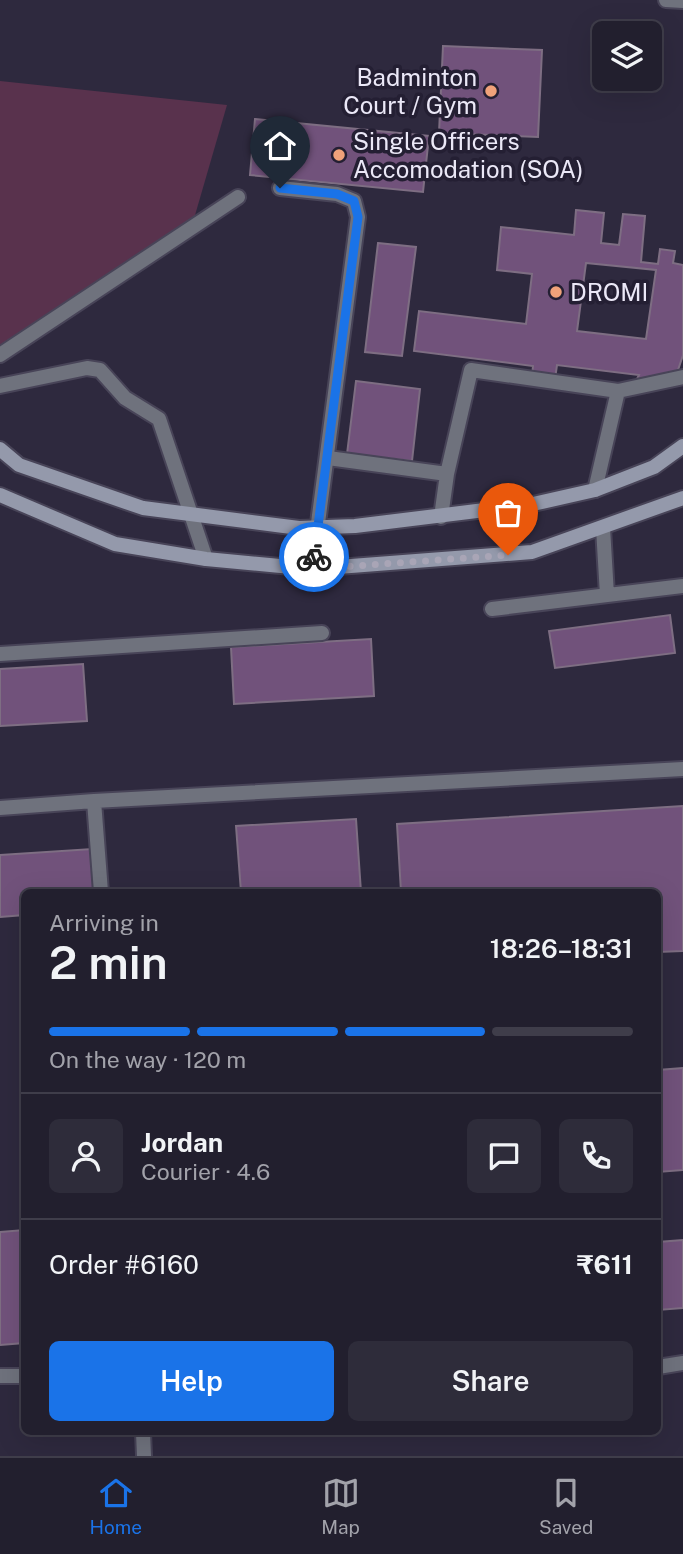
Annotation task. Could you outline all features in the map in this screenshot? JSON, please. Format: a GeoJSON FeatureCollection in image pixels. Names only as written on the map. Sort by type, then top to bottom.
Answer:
{"type":"FeatureCollection","features":[{"type":"Feature","properties":{"kind":"street"},"geometry":{"type":"LineString","coordinates":[[0,449],[19,465],[143,508],[190,511],[299,528],[441,517],[533,505],[595,489],[654,467],[683,446]]}},
{"type":"Feature","properties":{"kind":"street"},"geometry":{"type":"LineString","coordinates":[[0,495],[115,544],[206,559],[312,569],[532,552],[683,498]]}},
{"type":"Feature","properties":{"kind":"lane"},"geometry":{"type":"LineString","coordinates":[[666,0],[683,1]]}},
{"type":"Feature","properties":{"kind":"lane"},"geometry":{"type":"LineString","coordinates":[[280,188],[337,194],[354,201],[358,217],[312,569]]}},
{"type":"Feature","properties":{"kind":"lane"},"geometry":{"type":"LineString","coordinates":[[0,355],[238,197]]}},
{"type":"Feature","properties":{"kind":"lane"},"geometry":{"type":"LineString","coordinates":[[0,386],[87,368],[100,370],[125,398],[159,418],[206,559]]}},
{"type":"Feature","properties":{"kind":"lane"},"geometry":{"type":"LineString","coordinates":[[441,517],[447,474],[471,370],[618,391],[683,377]]}},
{"type":"Feature","properties":{"kind":"lane"},"geometry":{"type":"LineString","coordinates":[[595,489],[618,391]]}},
{"type":"Feature","properties":{"kind":"lane"},"geometry":{"type":"LineString","coordinates":[[327,458],[447,474]]}},
{"type":"Feature","properties":{"kind":"lane"},"geometry":{"type":"LineString","coordinates":[[603,528],[607,595]]}},
{"type":"Feature","properties":{"kind":"lane"},"geometry":{"type":"LineString","coordinates":[[492,609],[683,586]]}},
{"type":"Feature","properties":{"kind":"lane"},"geometry":{"type":"LineString","coordinates":[[0,654],[322,633]]}},
{"type":"Feature","properties":{"kind":"lane"},"geometry":{"type":"LineString","coordinates":[[0,808],[683,769]]}},
{"type":"Feature","properties":{"kind":"lane"},"geometry":{"type":"LineString","coordinates":[[94,802],[101,889]]}},
{"type":"Feature","properties":{"kind":"lane"},"geometry":{"type":"LineString","coordinates":[[661,1367],[683,1363]]}},
{"type":"Feature","properties":{"kind":"lane"},"geometry":{"type":"LineString","coordinates":[[0,1376],[21,1376]]}},
{"type":"Feature","properties":{"kind":"lane"},"geometry":{"type":"LineString","coordinates":[[143,1435],[144,1456]]}},
{"type":"Feature","properties":{"kind":"shaded area"},"geometry":{"type":"Polygon","coordinates":[[[0,81],[227,105],[191,229],[0,349],[0,81]]]}},
{"type":"Feature","properties":{"kind":"building","name":"Badminton Court / Gym"},"geometry":{"type":"Polygon","coordinates":[[[443,46],[542,50],[538,137],[439,133],[443,46]]]}},
{"type":"Feature","properties":{"kind":"building","name":"Single Officers Accomodation (SOA)"},"geometry":{"type":"Polygon","coordinates":[[[255,119],[429,136],[423,192],[250,175],[255,119]]]}},
{"type":"Feature","properties":{"kind":"building","name":"DROMI"},"geometry":{"type":"Polygon","coordinates":[[[576,210],[604,213],[601,243],[619,245],[623,214],[645,216],[641,262],[658,264],[660,249],[675,251],[673,263],[683,265],[683,355],[677,373],[637,379],[639,375],[557,365],[555,379],[532,376],[533,366],[414,351],[419,311],[526,324],[532,274],[497,270],[501,227],[574,235],[576,210]],[[586,263],[577,331],[646,339],[656,270],[586,263]]]}},
{"type":"Feature","properties":{"kind":"building"},"geometry":{"type":"Polygon","coordinates":[[[378,243],[416,247],[402,356],[365,352],[378,243]]]}},
{"type":"Feature","properties":{"kind":"building"},"geometry":{"type":"Polygon","coordinates":[[[356,381],[420,389],[412,461],[347,454],[356,381]]]}},
{"type":"Feature","properties":{"kind":"building"},"geometry":{"type":"Polygon","coordinates":[[[670,615],[675,653],[555,668],[549,631],[670,615]]]}},
{"type":"Feature","properties":{"kind":"building"},"geometry":{"type":"Polygon","coordinates":[[[371,639],[374,696],[234,704],[231,647],[371,639]]]}},
{"type":"Feature","properties":{"kind":"building"},"geometry":{"type":"Polygon","coordinates":[[[83,664],[87,721],[0,726],[0,669],[83,664]]]}},
{"type":"Feature","properties":{"kind":"building"},"geometry":{"type":"Polygon","coordinates":[[[683,806],[683,951],[661,952],[661,889],[401,889],[397,824],[683,806]]]}},
{"type":"Feature","properties":{"kind":"building"},"geometry":{"type":"Polygon","coordinates":[[[356,819],[361,889],[241,889],[236,826],[356,819]]]}},
{"type":"Feature","properties":{"kind":"building"},"geometry":{"type":"Polygon","coordinates":[[[92,849],[94,889],[21,889],[21,915],[0,917],[0,855],[92,849]]]}},
{"type":"Feature","properties":{"kind":"building"},"geometry":{"type":"Polygon","coordinates":[[[683,1068],[683,1170],[661,1172],[661,1070],[683,1068]]]}},
{"type":"Feature","properties":{"kind":"building"},"geometry":{"type":"Polygon","coordinates":[[[21,1230],[21,1343],[0,1345],[0,1232],[21,1230]]]}},
{"type":"Feature","properties":{"kind":"building"},"geometry":{"type":"Polygon","coordinates":[[[683,1240],[683,1308],[661,1310],[661,1242],[683,1240]]]}},
{"type":"Feature","properties":{"kind":"way so far"},"geometry":{"type":"LineString","coordinates":[[314,557],[312,569],[508,555]]}},
{"type":"Feature","properties":{"kind":"place","name":"Badminton Court / Gym"},"geometry":{"type":"Point","coordinates":[491,91]}},
{"type":"Feature","properties":{"kind":"place","name":"Single Officers Accomodation (SOA)"},"geometry":{"type":"Point","coordinates":[339,155]}},
{"type":"Feature","properties":{"kind":"place","name":"DROMI"},"geometry":{"type":"Point","coordinates":[556,292]}},
{"type":"Feature","properties":{"kind":"route"},"geometry":{"type":"LineString","coordinates":[[280,188],[337,194],[354,201],[358,217],[314,557]]}}]}
